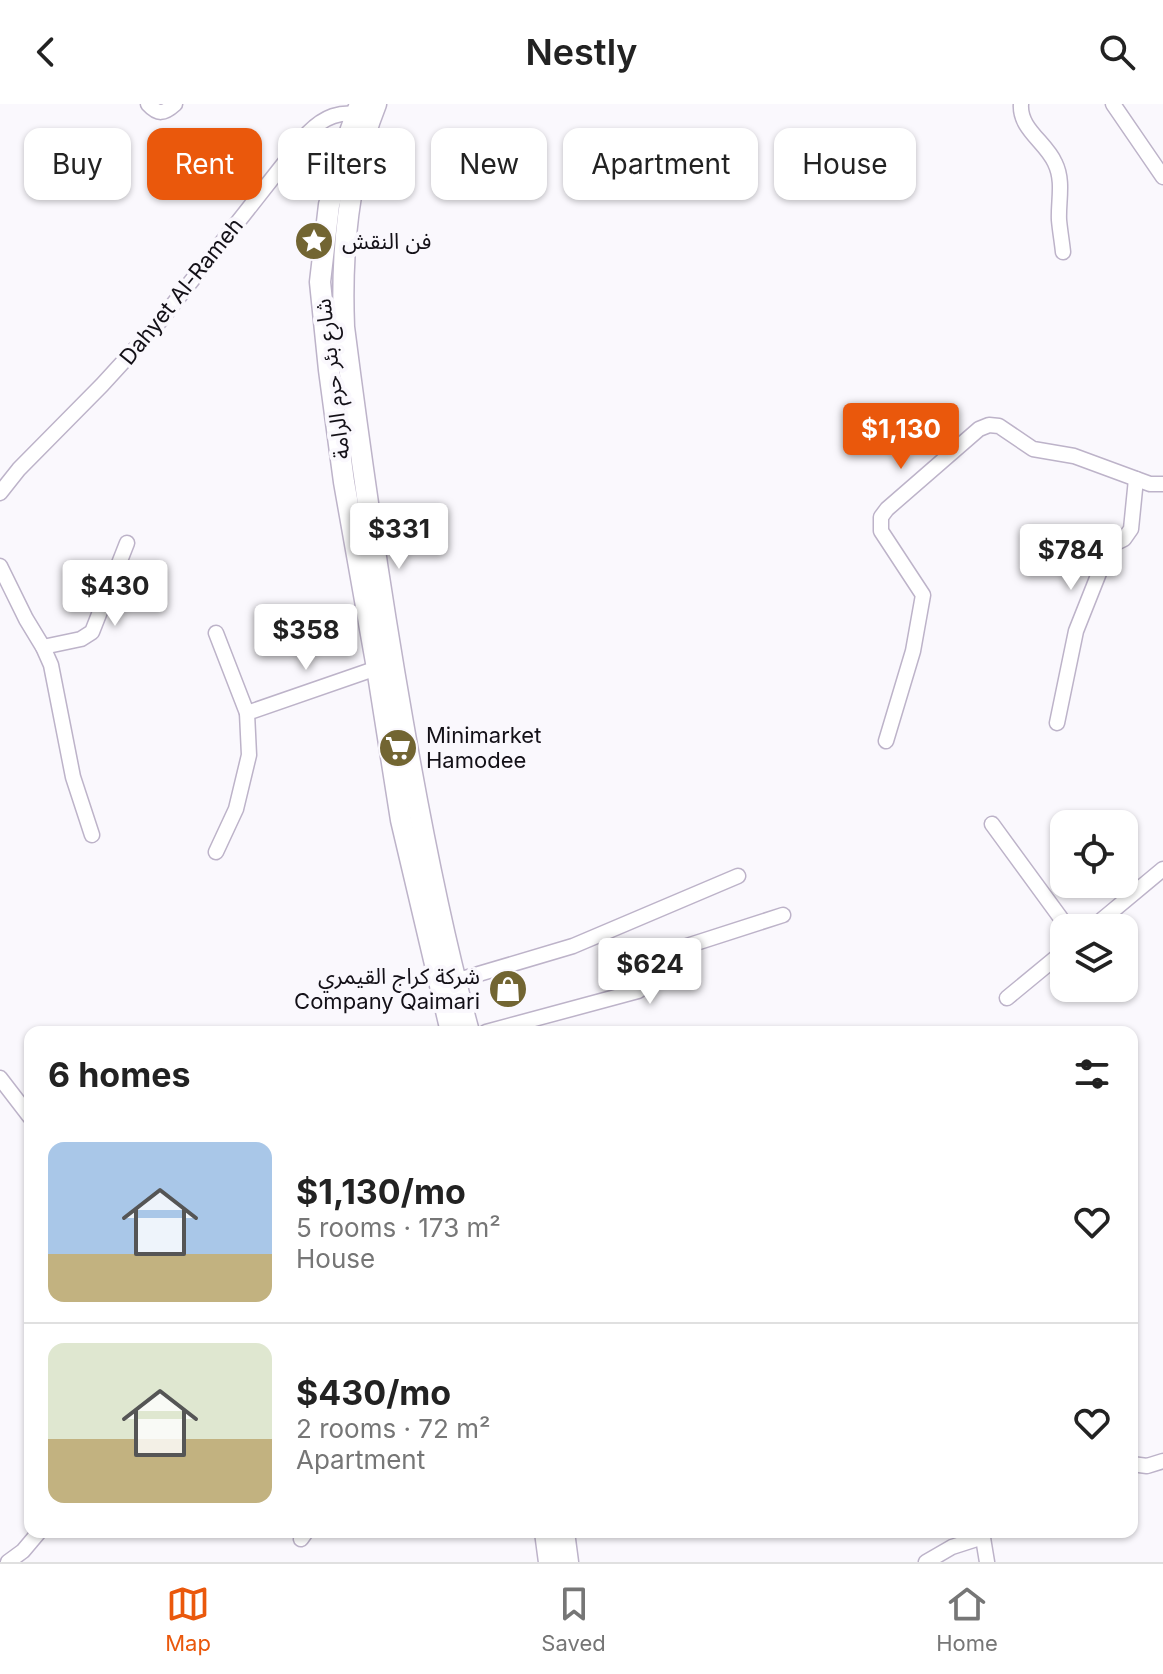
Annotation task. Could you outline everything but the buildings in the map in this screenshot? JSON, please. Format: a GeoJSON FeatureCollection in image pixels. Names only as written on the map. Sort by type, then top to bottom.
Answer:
{"type":"FeatureCollection","features":[{"type":"Feature","properties":{"kind":"main road","name":"شارع بئر حرم الرامة"},"geometry":{"type":"LineString","coordinates":[[363,108],[329,205],[320,282],[344,482],[401,820],[450,1026]]}},
{"type":"Feature","properties":{"kind":"main road","name":"شارع بئر حرم الرامة"},"geometry":{"type":"LineString","coordinates":[[363,108],[344,242],[344,327],[382,601],[430,870],[467,1026]]}},
{"type":"Feature","properties":{"kind":"main road"},"geometry":{"type":"LineString","coordinates":[[546,1538],[549,1562]]}},
{"type":"Feature","properties":{"kind":"main road"},"geometry":{"type":"LineString","coordinates":[[565,1538],[568,1562]]}},
{"type":"Feature","properties":{"kind":"street"},"geometry":{"type":"LineString","coordinates":[[148,104],[156,112],[162,113],[175,104]]}},
{"type":"Feature","properties":{"kind":"street"},"geometry":{"type":"LineString","coordinates":[[1021,104],[1024,121],[1057,167],[1063,252]]}},
{"type":"Feature","properties":{"kind":"street"},"geometry":{"type":"LineString","coordinates":[[1113,104],[1163,177]]}},
{"type":"Feature","properties":{"kind":"street","name":"Dahyet Al-Rameh"},"geometry":{"type":"LineString","coordinates":[[0,493],[19,469],[156,326],[308,133],[329,117],[363,108]]}},
{"type":"Feature","properties":{"kind":"street"},"geometry":{"type":"LineString","coordinates":[[886,741],[913,651],[923,595],[882,534],[880,521],[884,511],[979,429],[989,425],[1002,427],[1033,449],[1074,456],[1150,484],[1163,484]]}},
{"type":"Feature","properties":{"kind":"street"},"geometry":{"type":"LineString","coordinates":[[1057,723],[1076,631],[1101,568],[1102,556],[1108,547],[1124,539],[1131,529],[1136,479]]}},
{"type":"Feature","properties":{"kind":"street"},"geometry":{"type":"LineString","coordinates":[[43,647],[81,639],[92,632],[127,543]]}},
{"type":"Feature","properties":{"kind":"street"},"geometry":{"type":"LineString","coordinates":[[0,566],[51,665],[73,777],[92,835]]}},
{"type":"Feature","properties":{"kind":"street"},"geometry":{"type":"LineString","coordinates":[[216,633],[247,713],[249,755],[236,809],[216,852]]}},
{"type":"Feature","properties":{"kind":"street"},"geometry":{"type":"LineString","coordinates":[[247,713],[377,668]]}},
{"type":"Feature","properties":{"kind":"street"},"geometry":{"type":"LineString","coordinates":[[992,824],[1058,914]]}},
{"type":"Feature","properties":{"kind":"street"},"geometry":{"type":"LineString","coordinates":[[1109,914],[1163,869]]}},
{"type":"Feature","properties":{"kind":"street"},"geometry":{"type":"LineString","coordinates":[[455,981],[573,946],[738,876]]}},
{"type":"Feature","properties":{"kind":"street"},"geometry":{"type":"LineString","coordinates":[[508,1026],[638,991],[653,976],[657,961],[665,953],[783,915]]}},
{"type":"Feature","properties":{"kind":"street"},"geometry":{"type":"LineString","coordinates":[[1007,998],[1050,963]]}},
{"type":"Feature","properties":{"kind":"street"},"geometry":{"type":"LineString","coordinates":[[0,1078],[24,1109]]}},
{"type":"Feature","properties":{"kind":"street"},"geometry":{"type":"LineString","coordinates":[[1138,1465],[1147,1466],[1163,1461]]}},
{"type":"Feature","properties":{"kind":"street"},"geometry":{"type":"LineString","coordinates":[[8,1562],[34,1538]]}},
{"type":"Feature","properties":{"kind":"street"},"geometry":{"type":"LineString","coordinates":[[926,1562],[975,1538]]}},
{"type":"Feature","properties":{"kind":"street"},"geometry":{"type":"LineString","coordinates":[[983,1538],[987,1562]]}},
{"type":"Feature","properties":{"kind":"place","name":"فن النقش"},"geometry":{"type":"Point","coordinates":[314,241]}},
{"type":"Feature","properties":{"kind":"place","name":"Minimarket Hamodee"},"geometry":{"type":"Point","coordinates":[398,748]}},
{"type":"Feature","properties":{"kind":"place","name":"شركة كراج القيمري Company Qaimari"},"geometry":{"type":"Point","coordinates":[508,989]}}]}
